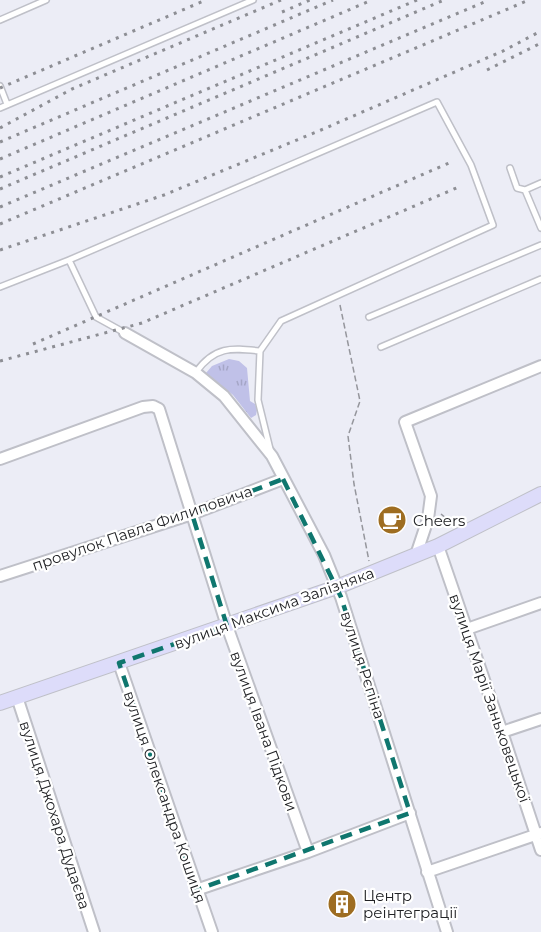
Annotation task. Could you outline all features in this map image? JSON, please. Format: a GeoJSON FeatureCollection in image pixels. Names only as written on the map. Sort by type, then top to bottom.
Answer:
{"type":"FeatureCollection","features":[{"type":"Feature","properties":{"kind":"main road","name":"вулиця Максима Залізняка"},"geometry":{"type":"LineString","coordinates":[[0,703],[337,587],[438,546],[541,494]]}},
{"type":"Feature","properties":{"kind":"street","name":"вулиця Рєпіна"},"geometry":{"type":"LineString","coordinates":[[125,333],[196,374],[224,396],[272,456],[324,555],[337,587],[447,932]]}},
{"type":"Feature","properties":{"kind":"street"},"geometry":{"type":"LineString","coordinates":[[416,555],[429,519],[431,496],[405,422],[541,366]]}},
{"type":"Feature","properties":{"kind":"street","name":"вулиця Івана Підкови"},"geometry":{"type":"LineString","coordinates":[[0,459],[143,407],[153,406],[159,410],[227,626],[308,852]]}},
{"type":"Feature","properties":{"kind":"street","name":"провулок Павла Филиповича"},"geometry":{"type":"LineString","coordinates":[[0,576],[192,514],[283,479]]}},
{"type":"Feature","properties":{"kind":"street","name":"вулиця Марії Заньковецької"},"geometry":{"type":"LineString","coordinates":[[438,546],[538,834],[541,850]]}},
{"type":"Feature","properties":{"kind":"street"},"geometry":{"type":"LineString","coordinates":[[467,629],[541,603]]}},
{"type":"Feature","properties":{"kind":"street","name":"вулиця Олександра Кошиця"},"geometry":{"type":"LineString","coordinates":[[119,663],[212,932]]}},
{"type":"Feature","properties":{"kind":"street","name":"вулиця Джохара Дудаєва"},"geometry":{"type":"LineString","coordinates":[[17,697],[94,932]]}},
{"type":"Feature","properties":{"kind":"street"},"geometry":{"type":"LineString","coordinates":[[502,732],[541,719]]}},
{"type":"Feature","properties":{"kind":"street"},"geometry":{"type":"LineString","coordinates":[[196,890],[308,852],[410,813]]}},
{"type":"Feature","properties":{"kind":"street"},"geometry":{"type":"LineString","coordinates":[[428,872],[538,834]]}},
{"type":"Feature","properties":{"kind":"lane"},"geometry":{"type":"LineString","coordinates":[[0,20],[46,0]]}},
{"type":"Feature","properties":{"kind":"lane"},"geometry":{"type":"LineString","coordinates":[[0,108],[253,0]]}},
{"type":"Feature","properties":{"kind":"lane"},"geometry":{"type":"LineString","coordinates":[[0,86],[8,104]]}},
{"type":"Feature","properties":{"kind":"lane"},"geometry":{"type":"LineString","coordinates":[[0,287],[69,260],[437,102],[471,165],[494,225],[281,321],[260,351],[258,400],[272,456]]}},
{"type":"Feature","properties":{"kind":"lane"},"geometry":{"type":"LineString","coordinates":[[510,168],[517,188],[525,190],[541,183]]}},
{"type":"Feature","properties":{"kind":"lane"},"geometry":{"type":"LineString","coordinates":[[525,190],[541,228]]}},
{"type":"Feature","properties":{"kind":"lane"},"geometry":{"type":"LineString","coordinates":[[369,317],[541,245]]}},
{"type":"Feature","properties":{"kind":"lane"},"geometry":{"type":"LineString","coordinates":[[69,260],[96,317],[125,333]]}},
{"type":"Feature","properties":{"kind":"lane"},"geometry":{"type":"LineString","coordinates":[[381,347],[541,279]]}},
{"type":"Feature","properties":{"kind":"lane"},"geometry":{"type":"LineString","coordinates":[[196,374],[206,358],[232,348],[260,351]]}},
{"type":"Feature","properties":{"kind":"path"},"geometry":{"type":"LineString","coordinates":[[338,295],[360,401],[348,436],[354,484],[372,573]]}},
{"type":"Feature","properties":{"kind":"path"},"geometry":{"type":"LineString","coordinates":[[431,506],[452,523]]}},
{"type":"Feature","properties":{"kind":"highlighted area"},"geometry":{"type":"Polygon","coordinates":[[[283,479],[341,597],[410,813],[196,890],[119,663],[227,626],[192,514],[283,479]]]}},
{"type":"Feature","properties":{"kind":"green space"},"geometry":{"type":"Polygon","coordinates":[[[229,359],[239,361],[247,368],[250,401],[255,404],[257,410],[256,415],[251,418],[233,395],[206,373],[212,366],[229,359]]]}},
{"type":"Feature","properties":{"kind":"railway"},"geometry":{"type":"LineString","coordinates":[[0,88],[206,0]]}},
{"type":"Feature","properties":{"kind":"railway"},"geometry":{"type":"LineString","coordinates":[[0,128],[72,89],[281,0]]}},
{"type":"Feature","properties":{"kind":"railway"},"geometry":{"type":"LineString","coordinates":[[282,12],[310,0]]}},
{"type":"Feature","properties":{"kind":"railway"},"geometry":{"type":"LineString","coordinates":[[0,142],[333,0]]}},
{"type":"Feature","properties":{"kind":"railway"},"geometry":{"type":"LineString","coordinates":[[0,159],[372,0]]}},
{"type":"Feature","properties":{"kind":"railway"},"geometry":{"type":"LineString","coordinates":[[0,177],[417,0]]}},
{"type":"Feature","properties":{"kind":"railway"},"geometry":{"type":"LineString","coordinates":[[0,189],[444,0]]}},
{"type":"Feature","properties":{"kind":"railway"},"geometry":{"type":"LineString","coordinates":[[0,207],[489,0]]}},
{"type":"Feature","properties":{"kind":"railway"},"geometry":{"type":"LineString","coordinates":[[0,224],[529,0]]}},
{"type":"Feature","properties":{"kind":"railway"},"geometry":{"type":"LineString","coordinates":[[0,250],[164,195],[503,51],[541,31]]}},
{"type":"Feature","properties":{"kind":"railway"},"geometry":{"type":"LineString","coordinates":[[487,70],[541,43]]}},
{"type":"Feature","properties":{"kind":"railway"},"geometry":{"type":"LineString","coordinates":[[33,344],[449,163]]}},
{"type":"Feature","properties":{"kind":"railway"},"geometry":{"type":"LineString","coordinates":[[0,361],[142,323],[461,186]]}},
{"type":"Feature","properties":{"kind":"place","name":"Cheers"},"geometry":{"type":"Point","coordinates":[392,520]}},
{"type":"Feature","properties":{"kind":"place","name":"Центр реінтеграції"},"geometry":{"type":"Point","coordinates":[342,904]}}]}
